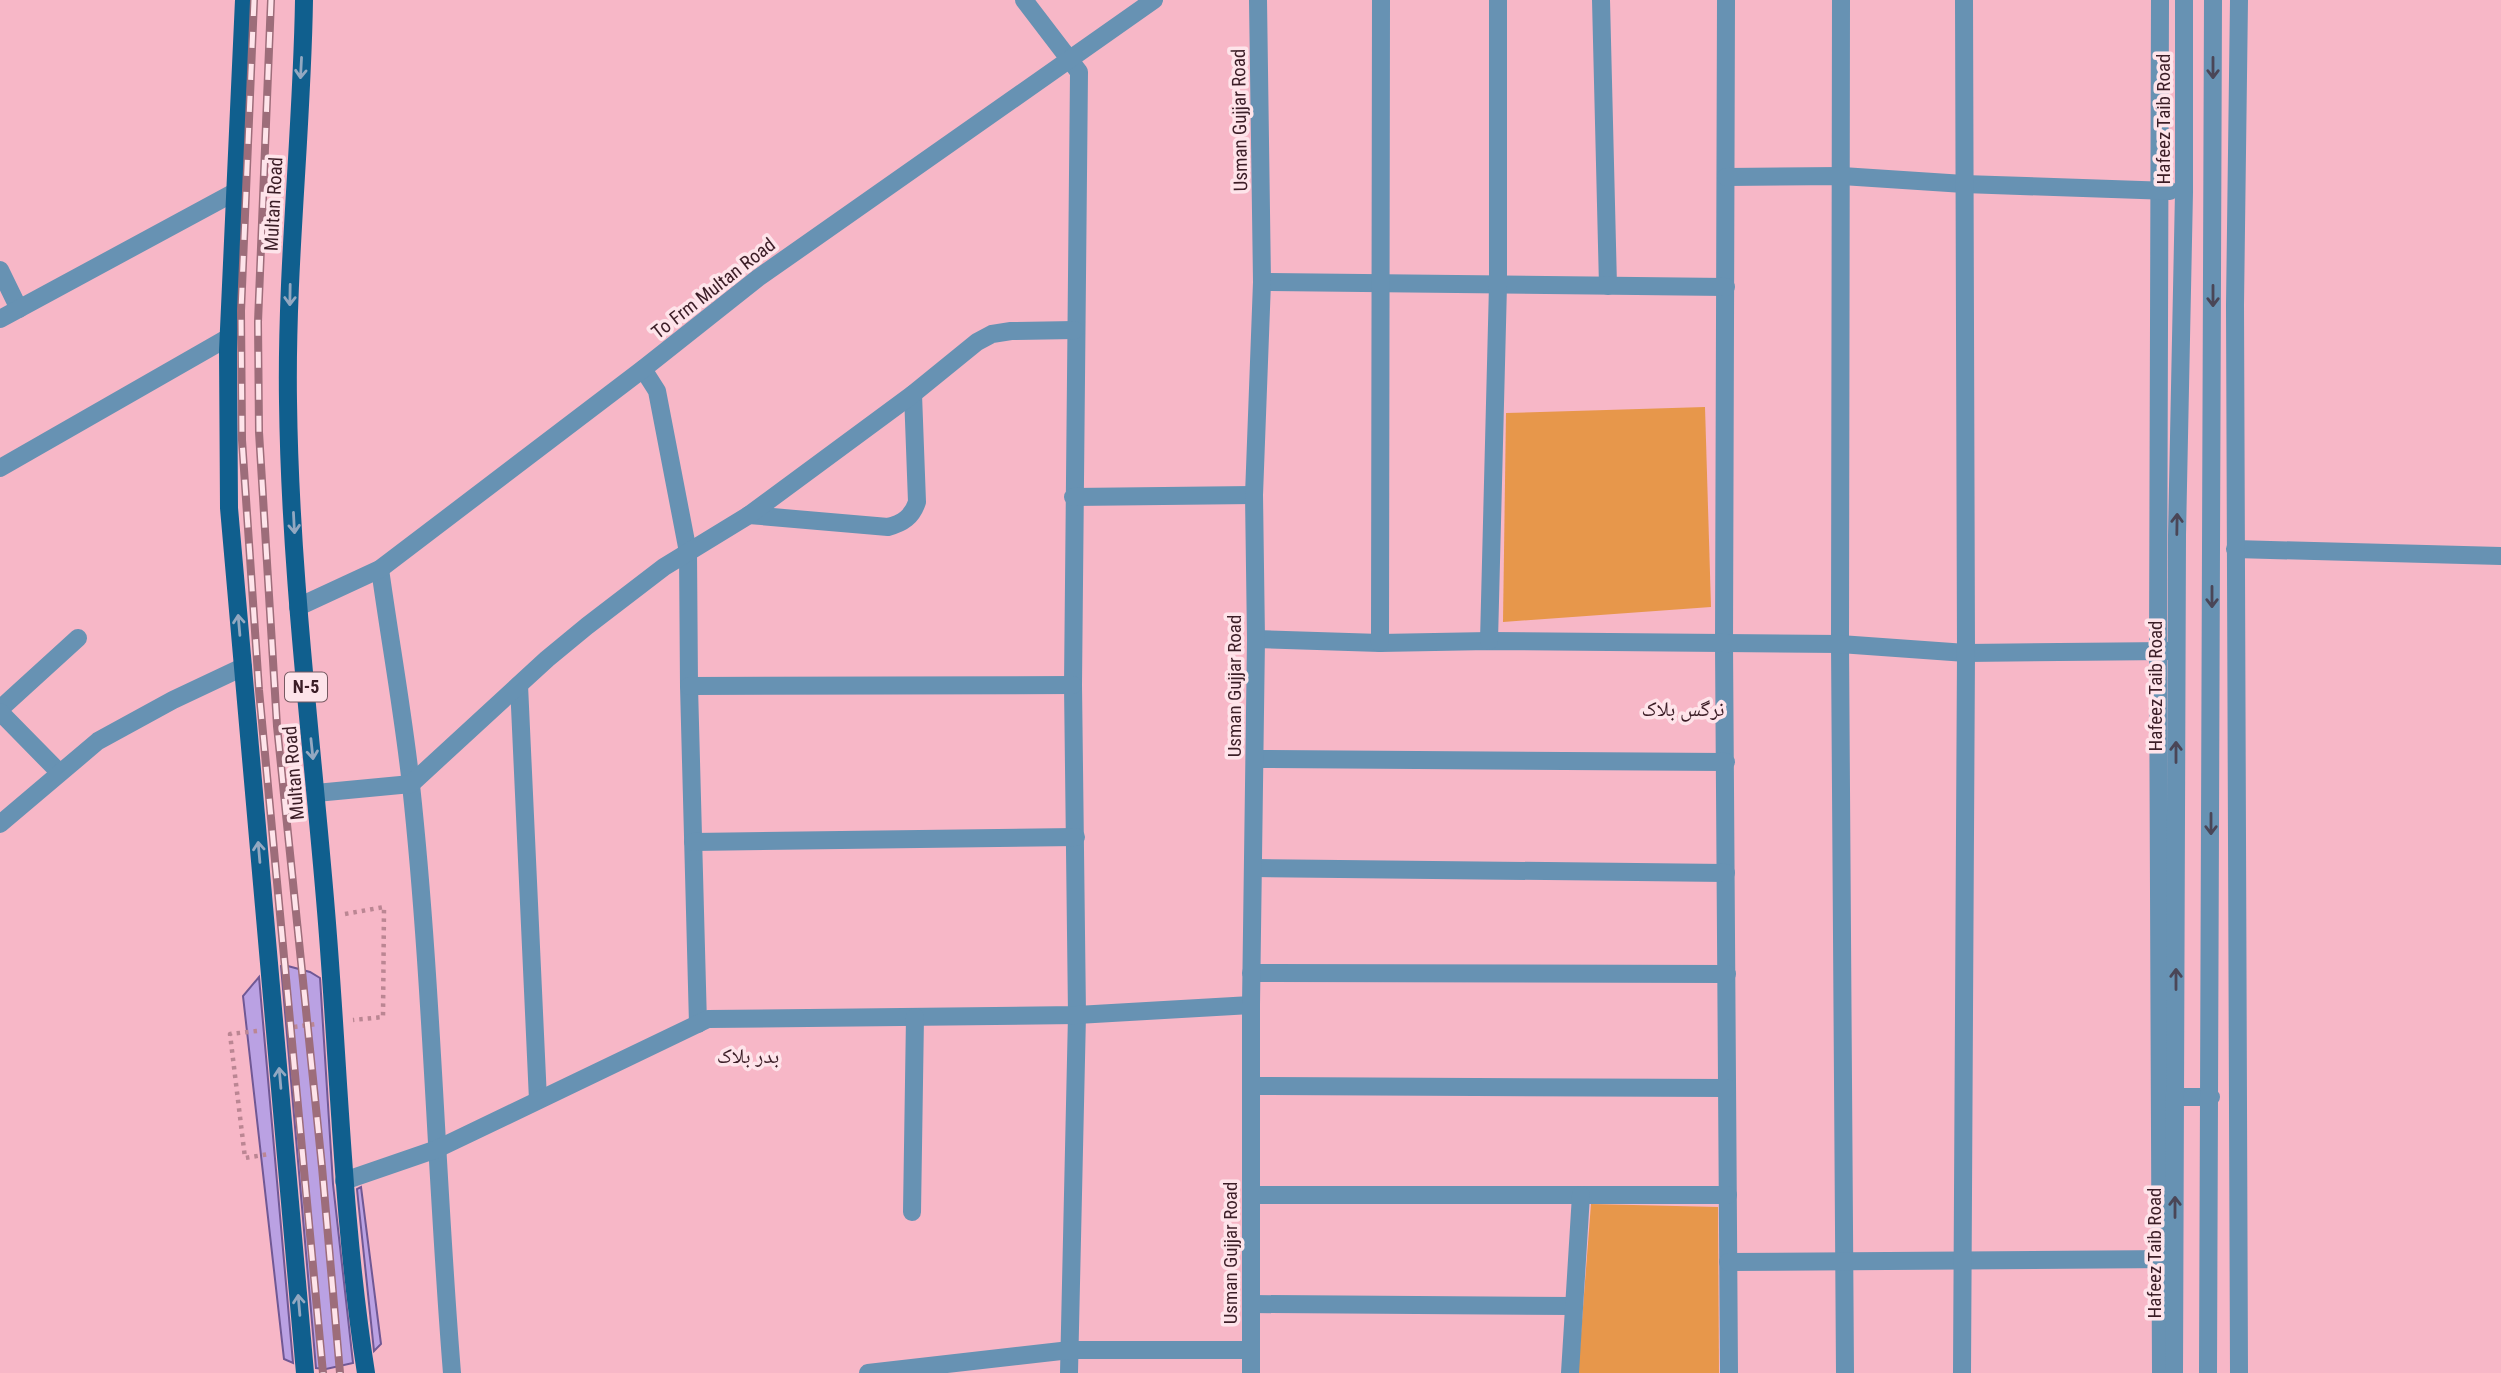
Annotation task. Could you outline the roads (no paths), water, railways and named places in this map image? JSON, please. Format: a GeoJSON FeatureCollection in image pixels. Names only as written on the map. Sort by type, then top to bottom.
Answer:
{"type":"FeatureCollection","features":[{"type":"Feature","properties":{"kind":"main road","name":"Multan Road"},"geometry":{"type":"LineString","coordinates":[[244,0],[229,337],[229,508],[305,1373]]}},
{"type":"Feature","properties":{"kind":"main road","name":"Multan Road"},"geometry":{"type":"LineString","coordinates":[[304,0],[291,255],[288,401],[298,607],[327,917],[344,1181],[366,1373]]}},
{"type":"Feature","properties":{"kind":"street"},"geometry":{"type":"LineString","coordinates":[[1024,0],[1079,72],[1073,497],[1077,1015],[1069,1373]]}},
{"type":"Feature","properties":{"kind":"street","name":"To Frm Multan Road"},"geometry":{"type":"LineString","coordinates":[[298,607],[380,569],[758,278],[1154,0]]}},
{"type":"Feature","properties":{"kind":"street","name":"Usman Gujjar Road"},"geometry":{"type":"LineString","coordinates":[[1251,1373],[1251,973],[1256,639],[1254,495],[1262,282],[1258,0]]}},
{"type":"Feature","properties":{"kind":"street"},"geometry":{"type":"LineString","coordinates":[[1380,643],[1381,0]]}},
{"type":"Feature","properties":{"kind":"street"},"geometry":{"type":"LineString","coordinates":[[1489,641],[1498,285],[1498,0]]}},
{"type":"Feature","properties":{"kind":"street"},"geometry":{"type":"LineString","coordinates":[[1601,0],[1608,286]]}},
{"type":"Feature","properties":{"kind":"street"},"geometry":{"type":"LineString","coordinates":[[1726,0],[1724,644],[1729,1373]]}},
{"type":"Feature","properties":{"kind":"street"},"geometry":{"type":"LineString","coordinates":[[1841,0],[1840,644],[1845,1373]]}},
{"type":"Feature","properties":{"kind":"street"},"geometry":{"type":"LineString","coordinates":[[1962,1373],[1966,653],[1964,0]]}},
{"type":"Feature","properties":{"kind":"street"},"geometry":{"type":"LineString","coordinates":[[2160,0],[2158,190],[2167,651],[2168,1259],[2161,1373]]}},
{"type":"Feature","properties":{"kind":"street","name":"Hafeez Taib Road"},"geometry":{"type":"LineString","coordinates":[[2174,1373],[2168,1259],[2176,1097],[2167,651],[2183,192],[2184,0]]}},
{"type":"Feature","properties":{"kind":"street"},"geometry":{"type":"LineString","coordinates":[[2208,1373],[2213,0]]}},
{"type":"Feature","properties":{"kind":"street"},"geometry":{"type":"LineString","coordinates":[[2239,0],[2235,305],[2239,1373]]}},
{"type":"Feature","properties":{"kind":"street"},"geometry":{"type":"LineString","coordinates":[[1726,177],[1842,176],[1964,184],[2183,192]]}},
{"type":"Feature","properties":{"kind":"street"},"geometry":{"type":"LineString","coordinates":[[0,319],[235,192]]}},
{"type":"Feature","properties":{"kind":"street"},"geometry":{"type":"LineString","coordinates":[[0,270],[19,309]]}},
{"type":"Feature","properties":{"kind":"street"},"geometry":{"type":"LineString","coordinates":[[1262,282],[1726,287]]}},
{"type":"Feature","properties":{"kind":"street"},"geometry":{"type":"LineString","coordinates":[[316,793],[411,784],[586,626],[664,567],[749,515],[913,394],[977,342],[992,334],[1075,330]]}},
{"type":"Feature","properties":{"kind":"street"},"geometry":{"type":"LineString","coordinates":[[0,468],[229,337]]}},
{"type":"Feature","properties":{"kind":"street"},"geometry":{"type":"LineString","coordinates":[[643,369],[657,391],[688,552],[698,1024]]}},
{"type":"Feature","properties":{"kind":"street"},"geometry":{"type":"LineString","coordinates":[[749,515],[888,527],[900,524],[914,511],[917,502],[913,394]]}},
{"type":"Feature","properties":{"kind":"street"},"geometry":{"type":"LineString","coordinates":[[1073,497],[1254,495]]}},
{"type":"Feature","properties":{"kind":"street"},"geometry":{"type":"LineString","coordinates":[[2212,523],[2236,523]]}},
{"type":"Feature","properties":{"kind":"street"},"geometry":{"type":"LineString","coordinates":[[2235,549],[2501,556]]}},
{"type":"Feature","properties":{"kind":"street"},"geometry":{"type":"LineString","coordinates":[[380,569],[411,784],[428,990],[452,1373]]}},
{"type":"Feature","properties":{"kind":"street"},"geometry":{"type":"LineString","coordinates":[[59,772],[0,711],[78,638]]}},
{"type":"Feature","properties":{"kind":"street"},"geometry":{"type":"LineString","coordinates":[[1256,639],[1380,643],[1489,641],[1840,644],[1966,653],[2167,651]]}},
{"type":"Feature","properties":{"kind":"street"},"geometry":{"type":"LineString","coordinates":[[0,824],[98,741],[173,700],[243,667]]}},
{"type":"Feature","properties":{"kind":"street"},"geometry":{"type":"LineString","coordinates":[[519,685],[538,1100]]}},
{"type":"Feature","properties":{"kind":"street"},"geometry":{"type":"LineString","coordinates":[[689,686],[1073,685]]}},
{"type":"Feature","properties":{"kind":"street"},"geometry":{"type":"LineString","coordinates":[[1255,759],[1726,762]]}},
{"type":"Feature","properties":{"kind":"street"},"geometry":{"type":"LineString","coordinates":[[693,842],[1076,837]]}},
{"type":"Feature","properties":{"kind":"street"},"geometry":{"type":"LineString","coordinates":[[1253,868],[1727,873]]}},
{"type":"Feature","properties":{"kind":"street"},"geometry":{"type":"LineString","coordinates":[[1251,973],[1727,974]]}},
{"type":"Feature","properties":{"kind":"street"},"geometry":{"type":"LineString","coordinates":[[344,1181],[437,1149],[708,1019],[1077,1015],[1251,1005]]}},
{"type":"Feature","properties":{"kind":"street"},"geometry":{"type":"LineString","coordinates":[[912,1212],[915,1017]]}},
{"type":"Feature","properties":{"kind":"street"},"geometry":{"type":"LineString","coordinates":[[1251,1086],[1727,1088]]}},
{"type":"Feature","properties":{"kind":"street"},"geometry":{"type":"LineString","coordinates":[[2176,1097],[2211,1097]]}},
{"type":"Feature","properties":{"kind":"street"},"geometry":{"type":"LineString","coordinates":[[1251,1195],[1728,1195]]}},
{"type":"Feature","properties":{"kind":"street"},"geometry":{"type":"LineString","coordinates":[[1570,1373],[1581,1195]]}},
{"type":"Feature","properties":{"kind":"street"},"geometry":{"type":"LineString","coordinates":[[1728,1262],[2168,1259]]}},
{"type":"Feature","properties":{"kind":"street"},"geometry":{"type":"LineString","coordinates":[[1251,1304],[1574,1306]]}},
{"type":"Feature","properties":{"kind":"street"},"geometry":{"type":"LineString","coordinates":[[868,1373],[1070,1350],[1251,1350]]}},
{"type":"Feature","properties":{"kind":"railway"},"geometry":{"type":"LineString","coordinates":[[254,0],[241,311],[242,440],[259,690],[323,1373]]}},
{"type":"Feature","properties":{"kind":"railway"},"geometry":{"type":"LineString","coordinates":[[271,0],[258,322],[259,432],[277,726],[340,1373]]}},
{"type":"Feature","properties":{"kind":"district","name":"نرگس بلاک"},"geometry":{"type":"Point","coordinates":[1683,709]}},
{"type":"Feature","properties":{"kind":"district","name":"بدر بلاک"},"geometry":{"type":"Point","coordinates":[748,1056]}}]}
